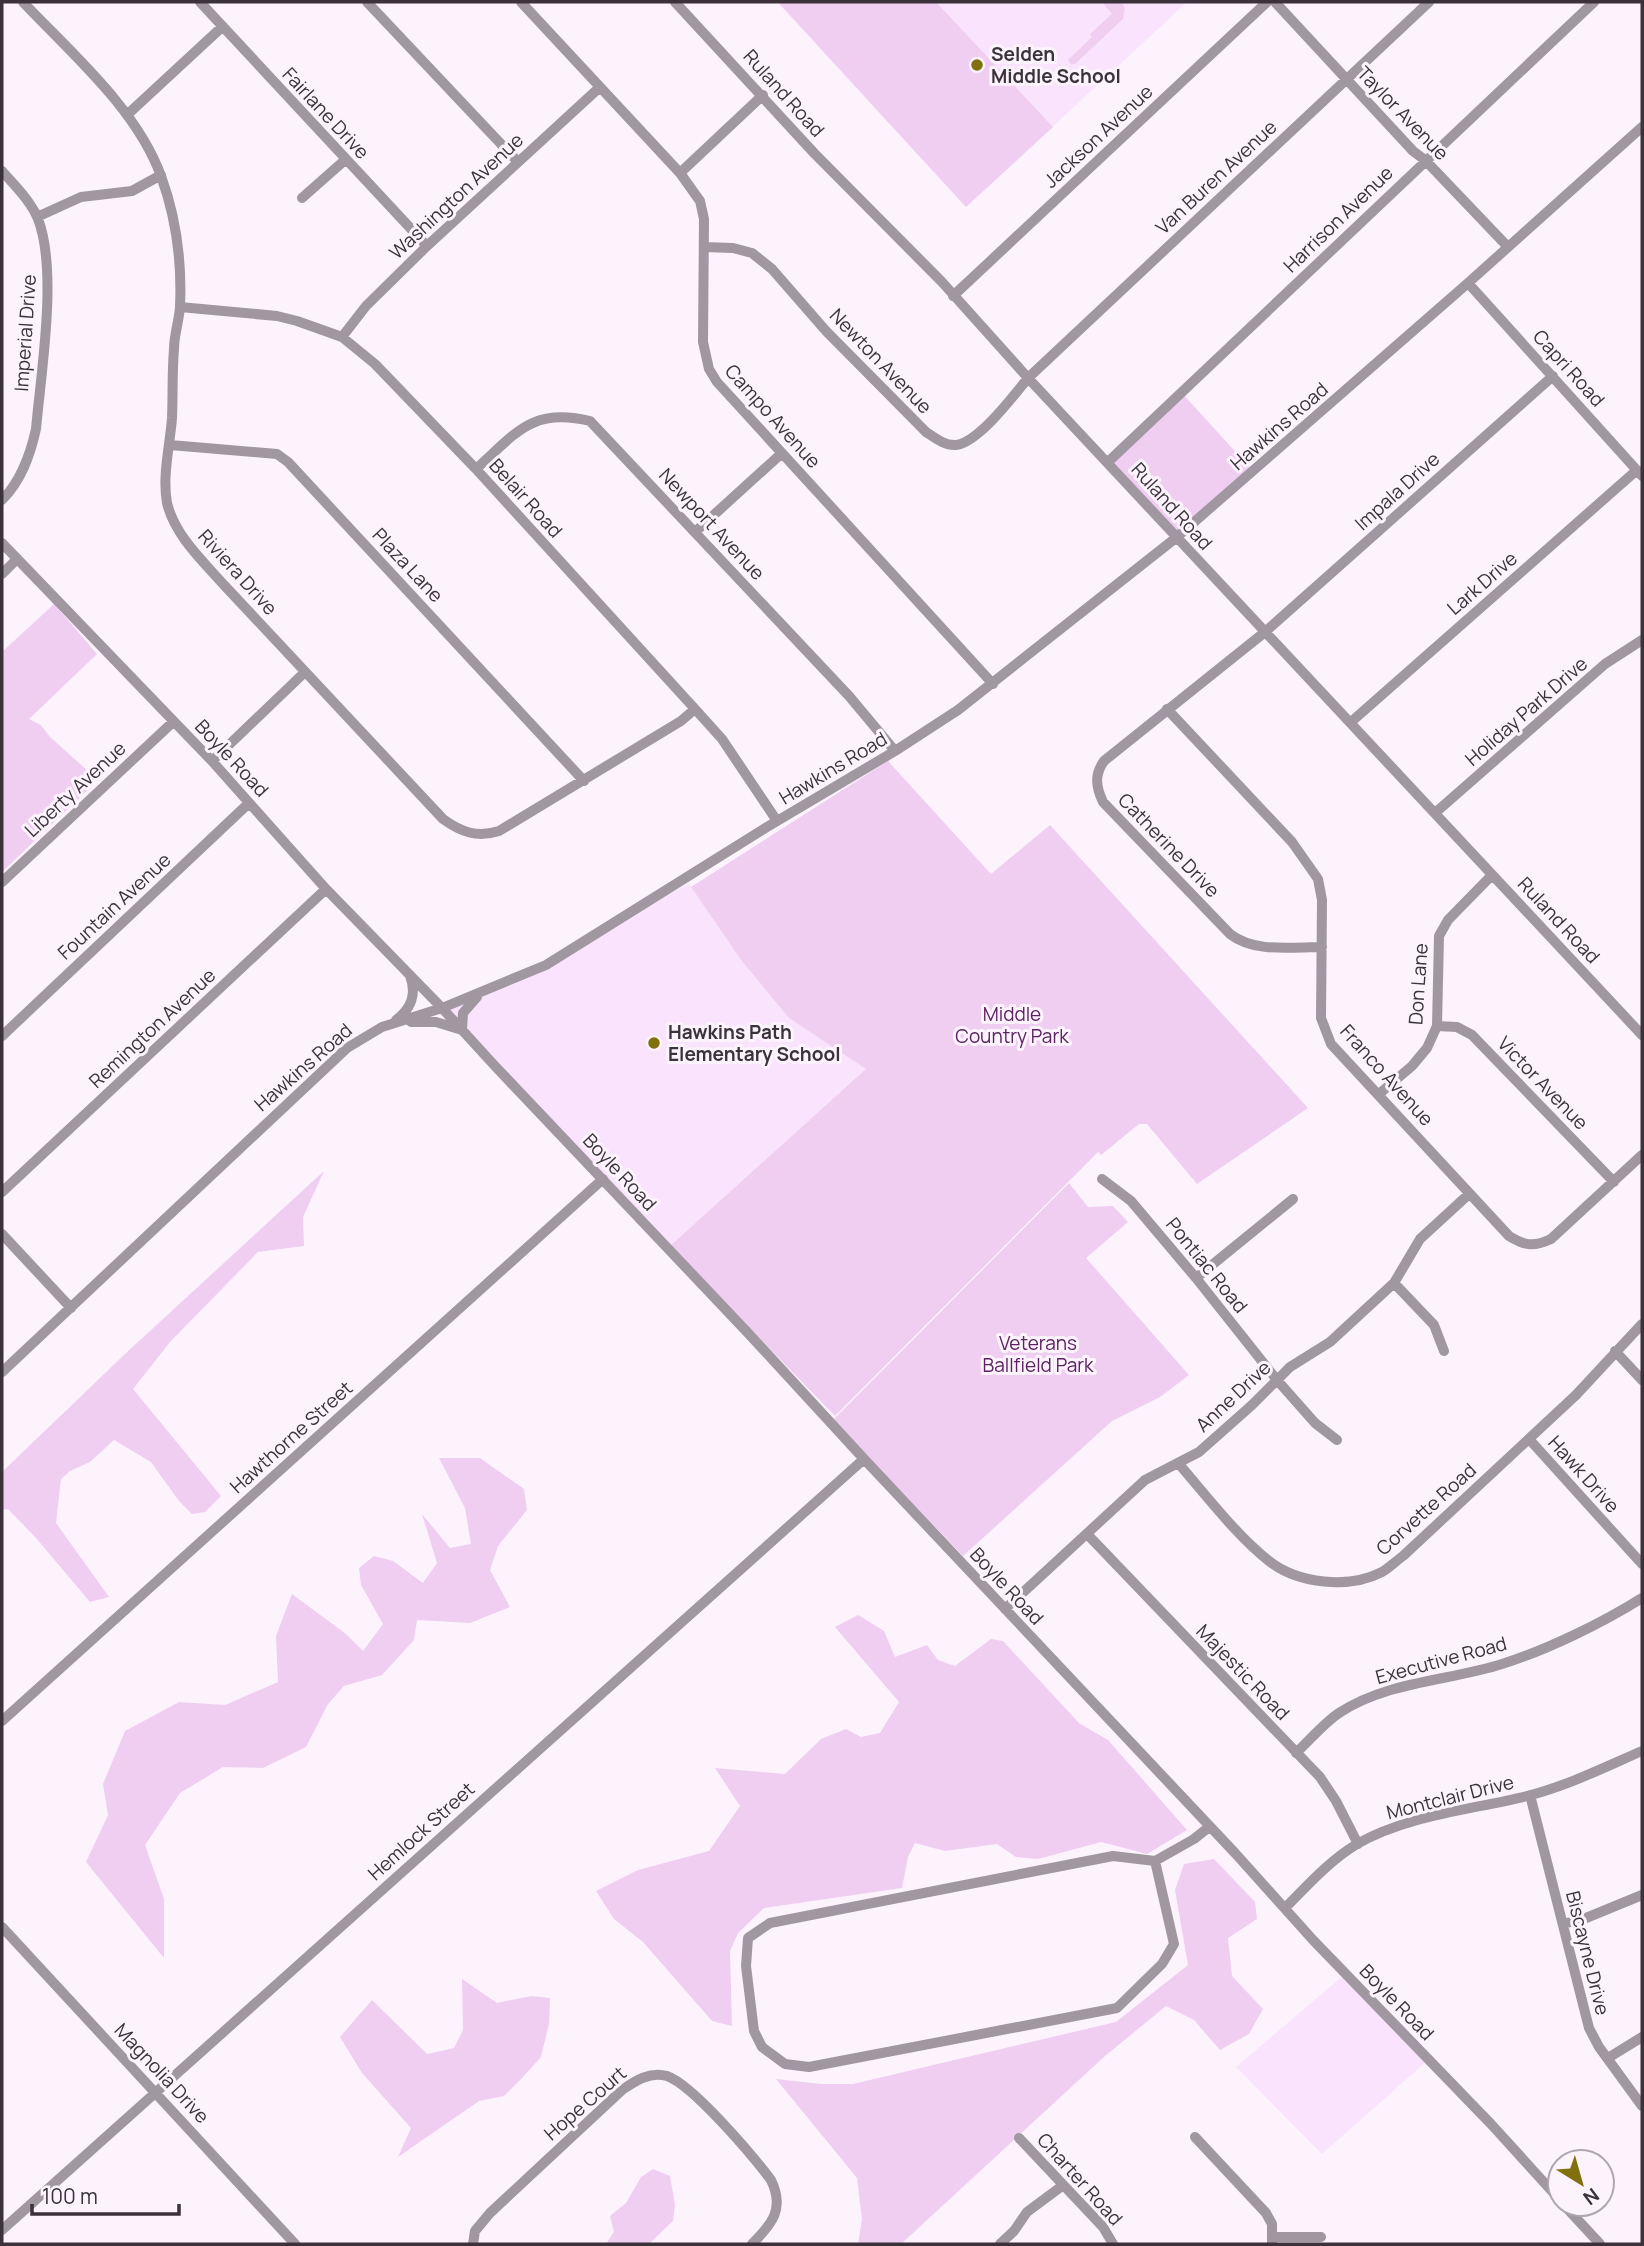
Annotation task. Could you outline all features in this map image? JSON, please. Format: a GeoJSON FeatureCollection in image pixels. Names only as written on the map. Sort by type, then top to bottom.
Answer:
{"type":"FeatureCollection","features":[{"type":"Feature","properties":{"kind":"street","name":"Riviera Drive"},"geometry":{"type":"LineString","coordinates":[[23,2],[128,114],[151,151],[161,175],[176,230],[180,307],[174,346],[166,482],[167,503],[176,525],[190,547],[443,819],[466,832],[488,835],[499,831],[681,721],[695,709]]}},
{"type":"Feature","properties":{"kind":"street","name":"Fairlane Drive"},"geometry":{"type":"LineString","coordinates":[[200,2],[427,246]]}},
{"type":"Feature","properties":{"kind":"street"},"geometry":{"type":"LineString","coordinates":[[367,2],[518,162]]}},
{"type":"Feature","properties":{"kind":"street","name":"Campo Avenue"},"geometry":{"type":"LineString","coordinates":[[521,2],[680,173],[700,201],[704,219],[703,342],[709,369],[717,382],[993,684]]}},
{"type":"Feature","properties":{"kind":"street","name":"Ruland Road"},"geometry":{"type":"LineString","coordinates":[[675,2],[814,153],[942,282],[1028,378],[1642,1035]]}},
{"type":"Feature","properties":{"kind":"street","name":"Jackson Avenue"},"geometry":{"type":"LineString","coordinates":[[953,296],[1267,2]]}},
{"type":"Feature","properties":{"kind":"street","name":"Taylor Avenue"},"geometry":{"type":"LineString","coordinates":[[1275,2],[1413,151],[1425,160],[1508,247]]}},
{"type":"Feature","properties":{"kind":"street","name":"Van Buren Avenue"},"geometry":{"type":"LineString","coordinates":[[1028,378],[1429,2]]}},
{"type":"Feature","properties":{"kind":"street","name":"Harrison Avenue"},"geometry":{"type":"LineString","coordinates":[[1108,462],[1594,2]]}},
{"type":"Feature","properties":{"kind":"street"},"geometry":{"type":"LineString","coordinates":[[128,114],[222,27]]}},
{"type":"Feature","properties":{"kind":"street","name":"Washington Avenue"},"geometry":{"type":"LineString","coordinates":[[342,337],[366,306],[427,246],[600,87]]}},
{"type":"Feature","properties":{"kind":"street"},"geometry":{"type":"LineString","coordinates":[[680,173],[763,95]]}},
{"type":"Feature","properties":{"kind":"street","name":"Hawkins Road"},"geometry":{"type":"LineString","coordinates":[[2,1372],[346,1048],[365,1035],[394,1022],[442,1008],[546,965],[895,751],[993,684],[1177,537],[1642,127]]}},
{"type":"Feature","properties":{"kind":"street"},"geometry":{"type":"LineString","coordinates":[[302,198],[345,160]]}},
{"type":"Feature","properties":{"kind":"street","name":"Imperial Drive"},"geometry":{"type":"LineString","coordinates":[[2,171],[37,217],[44,242],[47,301],[32,449],[22,473],[2,500]]}},
{"type":"Feature","properties":{"kind":"street"},"geometry":{"type":"LineString","coordinates":[[37,217],[80,197],[132,191],[161,175]]}},
{"type":"Feature","properties":{"kind":"street","name":"Newton Avenue"},"geometry":{"type":"LineString","coordinates":[[704,247],[733,248],[752,253],[772,269],[826,331],[926,432],[940,442],[956,445],[971,438],[1012,398],[1028,378]]}},
{"type":"Feature","properties":{"kind":"street","name":"Capri Road"},"geometry":{"type":"LineString","coordinates":[[1468,283],[1639,473]]}},
{"type":"Feature","properties":{"kind":"street","name":"Belair Road"},"geometry":{"type":"LineString","coordinates":[[180,307],[277,316],[297,321],[342,337],[374,364],[476,469],[695,709],[722,740],[777,821]]}},
{"type":"Feature","properties":{"kind":"street","name":"Impala Drive"},"geometry":{"type":"LineString","coordinates":[[1265,632],[1553,376]]}},
{"type":"Feature","properties":{"kind":"street","name":"Newport Avenue"},"geometry":{"type":"LineString","coordinates":[[476,469],[518,430],[540,418],[557,416],[590,421],[849,696],[895,751]]}},
{"type":"Feature","properties":{"kind":"street","name":"Plaza Lane"},"geometry":{"type":"LineString","coordinates":[[170,445],[277,454],[288,462],[584,781]]}},
{"type":"Feature","properties":{"kind":"street"},"geometry":{"type":"LineString","coordinates":[[695,531],[782,453]]}},
{"type":"Feature","properties":{"kind":"street","name":"Lark Drive"},"geometry":{"type":"LineString","coordinates":[[1351,722],[1639,473]]}},
{"type":"Feature","properties":{"kind":"street","name":"Boyle Road"},"geometry":{"type":"LineString","coordinates":[[2,543],[212,761],[327,889],[463,1030],[1401,2033],[1546,2184]]}},
{"type":"Feature","properties":{"kind":"street"},"geometry":{"type":"LineString","coordinates":[[2,574],[17,559]]}},
{"type":"Feature","properties":{"kind":"street","name":"Catherine Drive"},"geometry":{"type":"LineString","coordinates":[[1265,632],[1104,761],[1098,768],[1097,788],[1103,802],[1241,942],[1253,945],[1322,947]]}},
{"type":"Feature","properties":{"kind":"street","name":"Holiday Park Drive"},"geometry":{"type":"LineString","coordinates":[[1436,813],[1605,664],[1642,642]]}},
{"type":"Feature","properties":{"kind":"street"},"geometry":{"type":"LineString","coordinates":[[212,761],[305,672]]}},
{"type":"Feature","properties":{"kind":"street","name":"Franco Avenue"},"geometry":{"type":"LineString","coordinates":[[1167,709],[1303,855],[1318,879],[1322,901],[1321,1018],[1331,1044],[1509,1236],[1524,1246],[1538,1245],[1552,1239],[1642,1155]]}},
{"type":"Feature","properties":{"kind":"street","name":"Liberty Avenue"},"geometry":{"type":"LineString","coordinates":[[2,882],[173,722]]}},
{"type":"Feature","properties":{"kind":"street","name":"Fountain Avenue"},"geometry":{"type":"LineString","coordinates":[[2,1036],[249,803]]}},
{"type":"Feature","properties":{"kind":"street","name":"Don Lane"},"geometry":{"type":"LineString","coordinates":[[1379,1094],[1412,1066],[1427,1048],[1437,1026],[1439,936],[1448,920],[1492,875]]}},
{"type":"Feature","properties":{"kind":"street","name":"Remington Avenue"},"geometry":{"type":"LineString","coordinates":[[2,1192],[327,889]]}},
{"type":"Feature","properties":{"kind":"street"},"geometry":{"type":"LineString","coordinates":[[394,1022],[410,1005],[413,994],[409,974]]}},
{"type":"Feature","properties":{"kind":"street"},"geometry":{"type":"LineString","coordinates":[[394,1022],[436,1022],[463,1030],[463,1013],[482,992]]}},
{"type":"Feature","properties":{"kind":"street","name":"Victor Avenue"},"geometry":{"type":"LineString","coordinates":[[1437,1026],[1457,1027],[1472,1035],[1614,1182]]}},
{"type":"Feature","properties":{"kind":"street","name":"Pontiac Road"},"geometry":{"type":"LineString","coordinates":[[1102,1179],[1131,1201],[1277,1380],[1315,1423],[1337,1440]]}},
{"type":"Feature","properties":{"kind":"street","name":"Hawthorne Street"},"geometry":{"type":"LineString","coordinates":[[2,1721],[603,1180]]}},
{"type":"Feature","properties":{"kind":"street","name":"Anne Drive"},"geometry":{"type":"LineString","coordinates":[[1005,1609],[1145,1480],[1209,1444],[1290,1367],[1330,1342],[1394,1283],[1420,1239],[1469,1194]]}},
{"type":"Feature","properties":{"kind":"street"},"geometry":{"type":"LineString","coordinates":[[1196,1278],[1293,1199]]}},
{"type":"Feature","properties":{"kind":"street"},"geometry":{"type":"LineString","coordinates":[[2,1234],[71,1308]]}},
{"type":"Feature","properties":{"kind":"street"},"geometry":{"type":"LineString","coordinates":[[1394,1283],[1434,1325],[1444,1351]]}},
{"type":"Feature","properties":{"kind":"street","name":"Corvette Road"},"geometry":{"type":"LineString","coordinates":[[1178,1463],[1271,1563],[1309,1579],[1352,1581],[1381,1572],[1403,1556],[1576,1395],[1642,1324]]}},
{"type":"Feature","properties":{"kind":"street"},"geometry":{"type":"LineString","coordinates":[[1615,1351],[1642,1380]]}},
{"type":"Feature","properties":{"kind":"street","name":"Hawk Drive"},"geometry":{"type":"LineString","coordinates":[[1529,1439],[1642,1564]]}},
{"type":"Feature","properties":{"kind":"street","name":"Hemlock Street"},"geometry":{"type":"LineString","coordinates":[[2,2230],[863,1459]]}},
{"type":"Feature","properties":{"kind":"street","name":"Majestic Road"},"geometry":{"type":"LineString","coordinates":[[1087,1534],[1320,1777],[1358,1844]]}},
{"type":"Feature","properties":{"kind":"street","name":"Executive Road"},"geometry":{"type":"LineString","coordinates":[[1296,1753],[1337,1714],[1358,1702],[1396,1688],[1464,1675],[1504,1663],[1542,1648],[1642,1598]]}},
{"type":"Feature","properties":{"kind":"street","name":"Montclair Drive"},"geometry":{"type":"LineString","coordinates":[[1284,1908],[1331,1863],[1358,1844],[1389,1829],[1564,1785],[1642,1751]]}},
{"type":"Feature","properties":{"kind":"street","name":"Biscayne Drive"},"geometry":{"type":"LineString","coordinates":[[1530,1795],[1586,2019],[1599,2047],[1642,2106]]}},
{"type":"Feature","properties":{"kind":"street"},"geometry":{"type":"LineString","coordinates":[[1155,1861],[1174,1944],[1163,1964],[1117,2008],[810,2067],[785,2064],[762,2047],[754,2031],[746,1966],[748,1938],[771,1923],[1113,1856],[1155,1861],[1194,1839],[1209,1827]]}},
{"type":"Feature","properties":{"kind":"street"},"geometry":{"type":"LineString","coordinates":[[1563,1924],[1586,1918],[1642,1895]]}},
{"type":"Feature","properties":{"kind":"street","name":"Magnolia Drive"},"geometry":{"type":"LineString","coordinates":[[2,1927],[295,2244]]}},
{"type":"Feature","properties":{"kind":"street"},"geometry":{"type":"LineString","coordinates":[[1608,2058],[1642,2037]]}},
{"type":"Feature","properties":{"kind":"street","name":"Hope Court"},"geometry":{"type":"LineString","coordinates":[[472,2244],[475,2231],[489,2213],[622,2091],[640,2078],[657,2074],[683,2085],[723,2124],[771,2180],[777,2203],[774,2220],[752,2244]]}},
{"type":"Feature","properties":{"kind":"street"},"geometry":{"type":"LineString","coordinates":[[1195,2137],[1266,2213],[1272,2224],[1273,2241],[1321,2237]]}},
{"type":"Feature","properties":{"kind":"street","name":"Charter Road"},"geometry":{"type":"LineString","coordinates":[[1019,2138],[1103,2227],[1114,2244]]}},
{"type":"Feature","properties":{"kind":"street"},"geometry":{"type":"LineString","coordinates":[[1000,2244],[1014,2231],[1027,2212],[1062,2186]]}},
{"type":"Feature","properties":{"kind":"street","name":"Boyle Road"},"geometry":{"type":"LineString","coordinates":[[1576,2218],[1600,2244]]}},
{"type":"Feature","properties":{"kind":"shaded area","name":"Selden Middle School"},"geometry":{"type":"Polygon","coordinates":[[[777,2],[1187,2],[966,207],[777,2]]]}},
{"type":"Feature","properties":{"kind":"shaded area","name":"Hawkins Path Elementary School"},"geometry":{"type":"Polygon","coordinates":[[[689,884],[741,960],[789,1018],[867,1069],[670,1246],[449,1011],[689,884]]]}},
{"type":"Feature","properties":{"kind":"shaded area"},"geometry":{"type":"Polygon","coordinates":[[[1345,1974],[1428,2060],[1322,2154],[1236,2067],[1345,1974]]]}},
{"type":"Feature","properties":{"kind":"green space","name":"Selden Middle School"},"geometry":{"type":"Polygon","coordinates":[[[778,2],[936,2],[1053,127],[966,207],[778,2]]]}},
{"type":"Feature","properties":{"kind":"green space"},"geometry":{"type":"Polygon","coordinates":[[[1104,2],[1121,2],[1125,8],[1123,19],[1075,64],[1071,64],[1068,60],[1112,14],[1104,2]]]}},
{"type":"Feature","properties":{"kind":"green space"},"geometry":{"type":"Polygon","coordinates":[[[1181,392],[1253,471],[1177,537],[1108,462],[1181,392]]]}},
{"type":"Feature","properties":{"kind":"green space"},"geometry":{"type":"Polygon","coordinates":[[[54,604],[97,654],[29,719],[41,725],[50,737],[97,779],[89,783],[92,786],[2,872],[2,652],[54,604]]]}},
{"type":"Feature","properties":{"kind":"green space","name":"Middle Country Park"},"geometry":{"type":"Polygon","coordinates":[[[888,761],[991,874],[1050,825],[1308,1108],[1197,1184],[1147,1124],[1139,1124],[1101,1155],[1098,1152],[835,1416],[670,1246],[866,1069],[789,1018],[741,960],[691,887],[888,761]]]}},
{"type":"Feature","properties":{"kind":"green space"},"geometry":{"type":"Polygon","coordinates":[[[324,1171],[303,1217],[304,1246],[258,1252],[170,1342],[133,1389],[221,1496],[205,1512],[192,1514],[179,1501],[151,1462],[114,1440],[90,1462],[70,1471],[61,1479],[56,1523],[109,1597],[90,1602],[36,1538],[8,1509],[2,1510],[2,1472],[126,1353],[324,1171]]]}},
{"type":"Feature","properties":{"kind":"green space","name":"Veterans Ballfield Park"},"geometry":{"type":"Polygon","coordinates":[[[1069,1183],[1088,1207],[1113,1206],[1128,1222],[1086,1258],[1189,1375],[1160,1397],[1112,1421],[963,1556],[833,1420],[1069,1183]]]}},
{"type":"Feature","properties":{"kind":"green space"},"geometry":{"type":"Polygon","coordinates":[[[439,1458],[480,1458],[524,1489],[527,1510],[498,1546],[490,1570],[510,1607],[470,1623],[417,1620],[414,1640],[382,1675],[344,1686],[328,1704],[306,1747],[263,1768],[223,1767],[180,1793],[145,1845],[164,1899],[164,1958],[86,1862],[108,1815],[103,1784],[125,1731],[179,1702],[225,1705],[278,1682],[276,1636],[292,1594],[346,1634],[363,1651],[383,1624],[361,1585],[359,1568],[374,1556],[393,1561],[423,1583],[437,1563],[422,1514],[450,1548],[471,1544],[465,1508],[439,1458]]]}},
{"type":"Feature","properties":{"kind":"green space"},"geometry":{"type":"Polygon","coordinates":[[[858,1615],[884,1631],[895,1657],[927,1645],[938,1660],[955,1666],[991,1639],[1003,1641],[1079,1723],[1108,1740],[1187,1830],[1147,1854],[1101,1842],[1038,1859],[1016,1857],[997,1844],[945,1851],[915,1843],[908,1857],[902,1888],[764,1908],[738,1933],[730,1951],[732,2026],[712,2021],[643,1942],[614,1919],[596,1891],[638,1870],[709,1851],[740,1806],[715,1768],[785,1774],[821,1739],[846,1729],[861,1737],[880,1733],[899,1702],[835,1627],[858,1615]]]}},
{"type":"Feature","properties":{"kind":"green space"},"geometry":{"type":"Polygon","coordinates":[[[1214,1859],[1255,1902],[1257,1919],[1228,1938],[1232,1976],[1263,2009],[1249,2034],[1220,2050],[1194,2020],[1166,2006],[1105,2056],[901,2244],[858,2244],[862,2219],[857,2178],[776,2079],[853,2084],[1116,2022],[1188,1965],[1175,1890],[1184,1864],[1214,1859]]]}},
{"type":"Feature","properties":{"kind":"green space"},"geometry":{"type":"Polygon","coordinates":[[[462,1979],[497,2003],[531,1996],[550,1998],[549,2024],[541,2057],[504,2096],[479,2101],[398,2157],[411,2128],[362,2073],[340,2037],[372,2000],[427,2054],[454,2048],[463,2030],[462,1979]]]}},
{"type":"Feature","properties":{"kind":"green space"},"geometry":{"type":"Polygon","coordinates":[[[653,2169],[670,2176],[675,2205],[673,2221],[649,2244],[606,2244],[614,2232],[610,2216],[626,2203],[641,2177],[653,2169]]]}},
{"type":"Feature","properties":{"kind":"place","name":"Selden Middle School"},"geometry":{"type":"Point","coordinates":[977,65]}},
{"type":"Feature","properties":{"kind":"place","name":"Hawkins Path Elementary School"},"geometry":{"type":"Point","coordinates":[654,1043]}}]}
